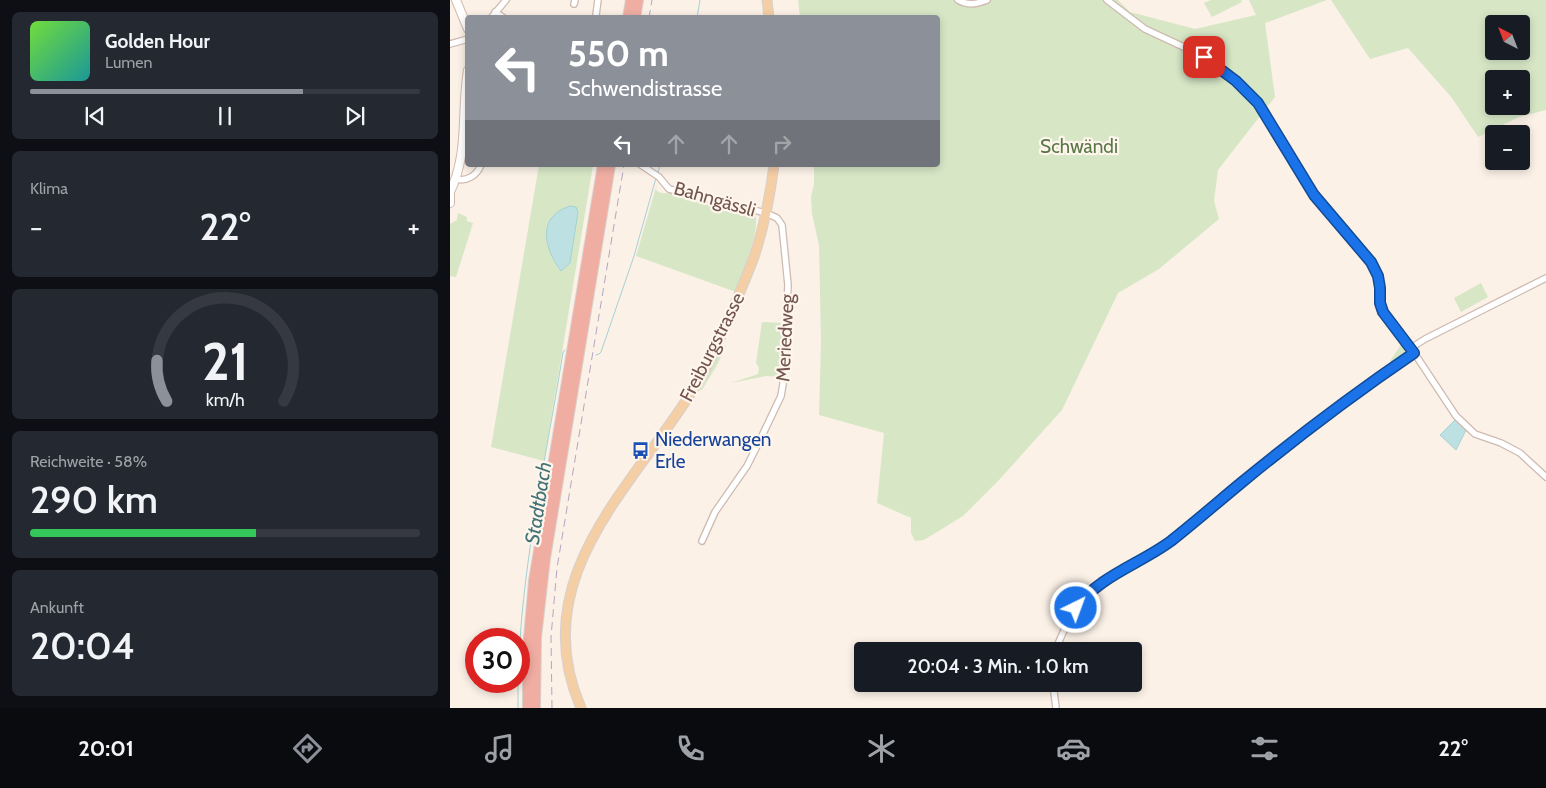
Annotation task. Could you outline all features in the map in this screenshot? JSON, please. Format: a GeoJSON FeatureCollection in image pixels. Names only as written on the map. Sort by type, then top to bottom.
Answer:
{"type":"FeatureCollection","features":[{"type":"Feature","properties":{"kind":"highway"},"geometry":{"type":"LineString","coordinates":[[628,15],[631,0]]}},
{"type":"Feature","properties":{"kind":"highway"},"geometry":{"type":"LineString","coordinates":[[636,15],[638,0]]}},
{"type":"Feature","properties":{"kind":"highway"},"geometry":{"type":"LineString","coordinates":[[528,708],[528,650],[534,580],[603,167]]}},
{"type":"Feature","properties":{"kind":"highway"},"geometry":{"type":"LineString","coordinates":[[535,708],[535,651],[541,582],[610,167]]}},
{"type":"Feature","properties":{"kind":"main road"},"geometry":{"type":"LineString","coordinates":[[767,0],[769,15]]}},
{"type":"Feature","properties":{"kind":"main road","name":"Freiburgstrasse"},"geometry":{"type":"LineString","coordinates":[[581,708],[570,676],[566,644],[568,608],[578,568],[604,518],[676,416],[710,360],[724,332],[757,247],[766,213],[774,167]]}},
{"type":"Feature","properties":{"kind":"street"},"geometry":{"type":"LineString","coordinates":[[456,0],[465,22]]}},
{"type":"Feature","properties":{"kind":"street"},"geometry":{"type":"LineString","coordinates":[[493,15],[506,0]]}},
{"type":"Feature","properties":{"kind":"street"},"geometry":{"type":"LineString","coordinates":[[596,15],[598,0]]}},
{"type":"Feature","properties":{"kind":"street"},"geometry":{"type":"LineString","coordinates":[[958,0],[970,4],[987,0]]}},
{"type":"Feature","properties":{"kind":"street"},"geometry":{"type":"LineString","coordinates":[[1107,0],[1145,28],[1204,57],[1236,81],[1255,99],[1314,195],[1375,267],[1380,282],[1380,303],[1383,312],[1413,350],[1441,395],[1463,424],[1475,434],[1510,447],[1546,477]]}},
{"type":"Feature","properties":{"kind":"street"},"geometry":{"type":"LineString","coordinates":[[450,44],[465,40]]}},
{"type":"Feature","properties":{"kind":"street"},"geometry":{"type":"LineString","coordinates":[[450,203],[450,193],[462,159],[465,88]]}},
{"type":"Feature","properties":{"kind":"street"},"geometry":{"type":"LineString","coordinates":[[456,179],[464,181],[478,172],[480,167]]}},
{"type":"Feature","properties":{"kind":"street","name":"Bahngässli"},"geometry":{"type":"LineString","coordinates":[[644,167],[659,177],[669,189],[766,213]]}},
{"type":"Feature","properties":{"kind":"street","name":"Meriedweg"},"geometry":{"type":"LineString","coordinates":[[702,541],[715,512],[747,466],[781,396],[784,384],[788,285],[783,233],[780,221],[766,213]]}},
{"type":"Feature","properties":{"kind":"street"},"geometry":{"type":"LineString","coordinates":[[1059,642],[1076,608],[1093,590],[1170,542],[1291,443],[1425,339],[1546,278]]}},
{"type":"Feature","properties":{"kind":"street"},"geometry":{"type":"LineString","coordinates":[[1054,692],[1056,708]]}},
{"type":"Feature","properties":{"kind":"green space","name":"Schwändi"},"geometry":{"type":"Polygon","coordinates":[[[798,0],[1118,0],[1130,12],[1195,29],[1256,15],[1249,0],[1327,0],[1265,23],[1275,97],[1218,170],[1214,201],[1219,219],[1159,269],[1118,293],[1062,410],[999,480],[963,516],[924,540],[915,541],[911,533],[911,518],[877,503],[884,433],[819,415],[821,341],[819,245],[812,214],[811,197],[814,184],[814,167],[940,167],[940,15],[800,15],[798,0]]]}},
{"type":"Feature","properties":{"kind":"green space"},"geometry":{"type":"Polygon","coordinates":[[[1211,0],[1241,0],[1242,2],[1212,17],[1204,3],[1211,0]]]}},
{"type":"Feature","properties":{"kind":"green space"},"geometry":{"type":"Polygon","coordinates":[[[1331,0],[1546,0],[1546,110],[1530,114],[1530,70],[1485,70],[1485,115],[1527,115],[1503,125],[1485,125],[1485,134],[1478,137],[1452,98],[1408,48],[1370,59],[1331,0]]]}},
{"type":"Feature","properties":{"kind":"green space"},"geometry":{"type":"Polygon","coordinates":[[[539,167],[593,167],[544,461],[491,447],[539,167]],[[578,213],[548,244],[555,262],[561,271],[578,213]]]}},
{"type":"Feature","properties":{"kind":"green space"},"geometry":{"type":"Polygon","coordinates":[[[657,184],[656,190],[661,193],[670,192],[755,214],[753,240],[736,292],[636,256],[657,184]]]}},
{"type":"Feature","properties":{"kind":"green space"},"geometry":{"type":"Polygon","coordinates":[[[458,213],[467,217],[467,221],[473,223],[456,277],[450,276],[450,224],[457,220],[458,213]]]}},
{"type":"Feature","properties":{"kind":"green space"},"geometry":{"type":"Polygon","coordinates":[[[1481,283],[1488,297],[1461,312],[1454,298],[1481,283]]]}},
{"type":"Feature","properties":{"kind":"green space"},"geometry":{"type":"Polygon","coordinates":[[[762,322],[785,323],[782,377],[766,376],[731,383],[758,374],[759,368],[756,363],[762,322]]]}},
{"type":"Feature","properties":{"kind":"green space"},"geometry":{"type":"Polygon","coordinates":[[[1404,340],[1409,350],[1398,362],[1393,364],[1390,361],[1404,340]]]}},
{"type":"Feature","properties":{"kind":"green space"},"geometry":{"type":"Polygon","coordinates":[[[723,345],[726,346],[717,365],[702,390],[697,390],[723,345]]]}},
{"type":"Feature","properties":{"kind":"water"},"geometry":{"type":"Polygon","coordinates":[[[570,206],[576,207],[578,212],[570,263],[561,271],[550,253],[546,234],[552,218],[559,211],[570,206]]]}},
{"type":"Feature","properties":{"kind":"water"},"geometry":{"type":"Polygon","coordinates":[[[1455,420],[1466,430],[1456,450],[1440,435],[1455,420]]]}},
{"type":"Feature","properties":{"kind":"waterway","name":"Stadtbach"},"geometry":{"type":"LineString","coordinates":[[698,15],[700,0]]}},
{"type":"Feature","properties":{"kind":"waterway","name":"Stadtbach"},"geometry":{"type":"LineString","coordinates":[[658,173],[660,167]]}},
{"type":"Feature","properties":{"kind":"waterway","name":"Stadtbach"},"geometry":{"type":"LineString","coordinates":[[596,355],[601,352],[634,256],[656,178]]}},
{"type":"Feature","properties":{"kind":"waterway","name":"Stadtbach"},"geometry":{"type":"LineString","coordinates":[[521,628],[531,542],[563,352],[565,350]]}},
{"type":"Feature","properties":{"kind":"waterway","name":"Stadtbach"},"geometry":{"type":"LineString","coordinates":[[518,693],[518,708]]}},
{"type":"Feature","properties":{"kind":"railway"},"geometry":{"type":"LineString","coordinates":[[650,15],[652,0]]}},
{"type":"Feature","properties":{"kind":"railway"},"geometry":{"type":"LineString","coordinates":[[552,708],[551,637],[557,568],[624,167]]}},
{"type":"Feature","properties":{"kind":"place","name":"Niederwangen Erle"},"geometry":{"type":"Point","coordinates":[641,450]}},
{"type":"Feature","properties":{"kind":"route"},"geometry":{"type":"LineString","coordinates":[[1076,608],[1099,585],[1170,542],[1291,443],[1370,383],[1414,353],[1383,312],[1379,296],[1380,282],[1371,262],[1314,195],[1258,103],[1236,81],[1204,57]]}}]}
